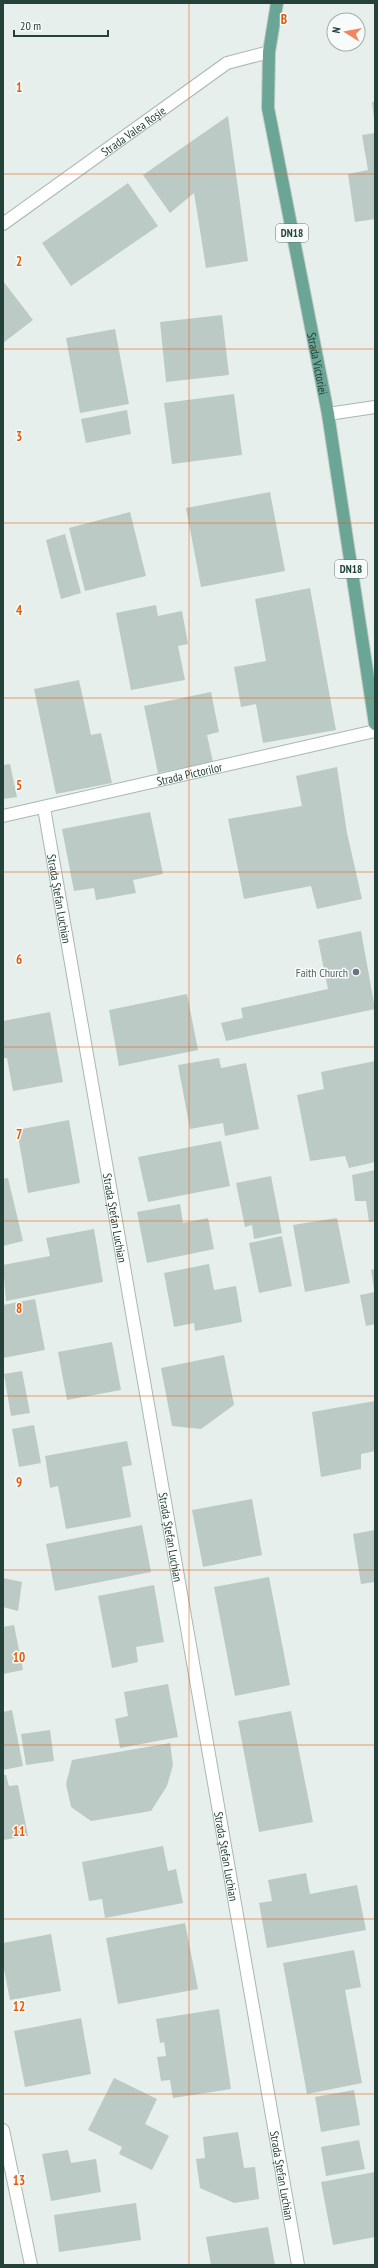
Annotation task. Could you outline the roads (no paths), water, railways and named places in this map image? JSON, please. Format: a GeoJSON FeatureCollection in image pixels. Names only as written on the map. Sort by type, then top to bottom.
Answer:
{"type":"FeatureCollection","features":[{"type":"Feature","properties":{"kind":"main road","name":"Strada Victoriei"},"geometry":{"type":"LineString","coordinates":[[278,3],[269,52],[268,108],[328,414],[375,724]]}},
{"type":"Feature","properties":{"kind":"street","name":"Strada Valea Roșie"},"geometry":{"type":"LineString","coordinates":[[3,224],[227,63],[269,52]]}},
{"type":"Feature","properties":{"kind":"street"},"geometry":{"type":"LineString","coordinates":[[328,414],[375,407]]}},
{"type":"Feature","properties":{"kind":"street","name":"Strada Pictorilor"},"geometry":{"type":"LineString","coordinates":[[3,816],[44,808],[375,731]]}},
{"type":"Feature","properties":{"kind":"street","name":"Strada Ștefan Luchian"},"geometry":{"type":"LineString","coordinates":[[44,808],[298,2265]]}},
{"type":"Feature","properties":{"kind":"street"},"geometry":{"type":"LineString","coordinates":[[3,2130],[31,2265]]}},
{"type":"Feature","properties":{"kind":"place","name":"Faith Church"},"geometry":{"type":"Point","coordinates":[356,972]}}]}
